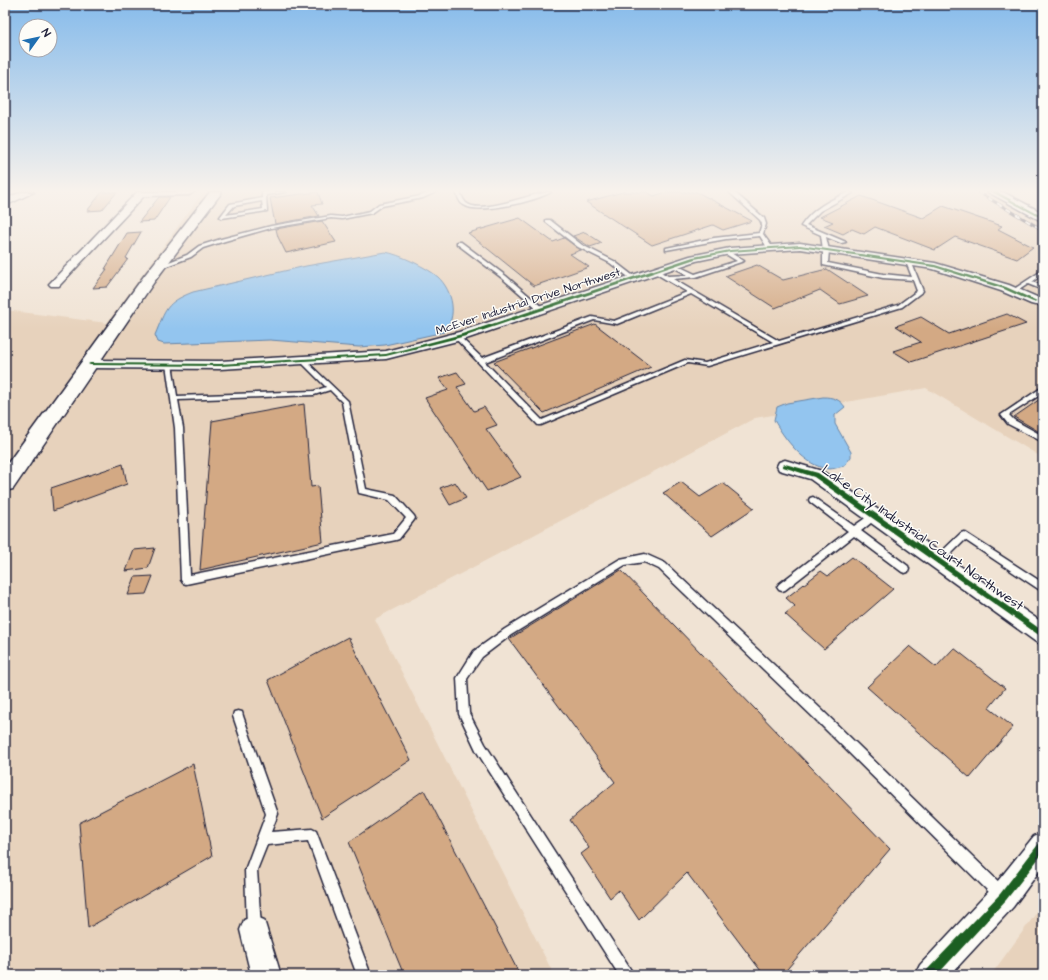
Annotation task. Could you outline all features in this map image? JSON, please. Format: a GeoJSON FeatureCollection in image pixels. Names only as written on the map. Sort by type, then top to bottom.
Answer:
{"type":"FeatureCollection","features":[{"type":"Feature","properties":{"kind":"street"},"geometry":{"type":"LineString","coordinates":[[55,284],[99,238]]}},
{"type":"Feature","properties":{"kind":"street"},"geometry":{"type":"LineString","coordinates":[[5,483],[159,267],[182,238]]}},
{"type":"Feature","properties":{"kind":"street","name":"McEver Industrial Drive Northwest"},"geometry":{"type":"LineString","coordinates":[[90,364],[220,365],[386,355],[457,337],[694,258],[726,252],[800,246],[935,266],[1014,292],[1039,303]]}},
{"type":"Feature","properties":{"kind":"street","name":"Lake City Industrial Court Northwest"},"geometry":{"type":"LineString","coordinates":[[785,466],[816,475],[1043,635]]}},
{"type":"Feature","properties":{"kind":"street"},"geometry":{"type":"LineString","coordinates":[[930,975],[1003,897],[1043,845]]}},
{"type":"Feature","properties":{"kind":"street"},"geometry":{"type":"LineString","coordinates":[[254,930],[266,975]]}},
{"type":"Feature","properties":{"kind":"lane"},"geometry":{"type":"LineString","coordinates":[[159,267],[189,256],[201,247],[231,238]]}},
{"type":"Feature","properties":{"kind":"lane"},"geometry":{"type":"LineString","coordinates":[[570,238],[580,246],[612,262],[633,278]]}},
{"type":"Feature","properties":{"kind":"lane"},"geometry":{"type":"LineString","coordinates":[[668,249],[714,238]]}},
{"type":"Feature","properties":{"kind":"lane"},"geometry":{"type":"LineString","coordinates":[[763,238],[770,248]]}},
{"type":"Feature","properties":{"kind":"lane"},"geometry":{"type":"LineString","coordinates":[[824,238],[826,250],[825,264],[883,276],[916,279]]}},
{"type":"Feature","properties":{"kind":"lane"},"geometry":{"type":"LineString","coordinates":[[832,238],[843,242]]}},
{"type":"Feature","properties":{"kind":"lane"},"geometry":{"type":"LineString","coordinates":[[459,243],[504,277],[540,309]]}},
{"type":"Feature","properties":{"kind":"lane"},"geometry":{"type":"LineString","coordinates":[[667,278],[694,276],[741,261],[726,252]]}},
{"type":"Feature","properties":{"kind":"lane"},"geometry":{"type":"LineString","coordinates":[[457,337],[541,423],[687,361],[705,365],[900,306],[920,291],[909,262]]}},
{"type":"Feature","properties":{"kind":"lane"},"geometry":{"type":"LineString","coordinates":[[672,265],[694,276]]}},
{"type":"Feature","properties":{"kind":"lane"},"geometry":{"type":"LineString","coordinates":[[655,271],[779,343]]}},
{"type":"Feature","properties":{"kind":"lane"},"geometry":{"type":"LineString","coordinates":[[1014,292],[1043,272]]}},
{"type":"Feature","properties":{"kind":"lane"},"geometry":{"type":"LineString","coordinates":[[1028,282],[1043,288]]}},
{"type":"Feature","properties":{"kind":"lane"},"geometry":{"type":"LineString","coordinates":[[481,361],[594,318],[615,323],[692,292]]}},
{"type":"Feature","properties":{"kind":"lane"},"geometry":{"type":"LineString","coordinates":[[169,364],[179,428],[186,580],[396,537],[411,518],[392,497],[362,491],[345,401],[302,360]]}},
{"type":"Feature","properties":{"kind":"lane"},"geometry":{"type":"LineString","coordinates":[[174,398],[314,393],[330,388]]}},
{"type":"Feature","properties":{"kind":"lane"},"geometry":{"type":"LineString","coordinates":[[1043,390],[1005,415],[1011,422],[1043,439]]}},
{"type":"Feature","properties":{"kind":"lane"},"geometry":{"type":"LineString","coordinates":[[813,500],[905,568]]}},
{"type":"Feature","properties":{"kind":"lane"},"geometry":{"type":"LineString","coordinates":[[782,587],[874,516]]}},
{"type":"Feature","properties":{"kind":"lane"},"geometry":{"type":"LineString","coordinates":[[938,561],[964,535],[1043,588]]}},
{"type":"Feature","properties":{"kind":"lane"},"geometry":{"type":"LineString","coordinates":[[627,975],[481,748],[464,714],[462,678],[478,654],[508,632],[623,562],[645,558],[662,566],[817,713],[1003,897]]}},
{"type":"Feature","properties":{"kind":"lane"},"geometry":{"type":"LineString","coordinates":[[238,716],[272,814],[251,870],[254,930]]}},
{"type":"Feature","properties":{"kind":"lane"},"geometry":{"type":"LineString","coordinates":[[262,839],[312,835],[364,975]]}},
{"type":"Feature","properties":{"kind":"shaded area"},"geometry":{"type":"Polygon","coordinates":[[[169,238],[1043,238],[1043,458],[926,388],[755,418],[375,619],[554,975],[5,975],[5,310],[107,323],[169,238]]]}},
{"type":"Feature","properties":{"kind":"shaded area"},"geometry":{"type":"Polygon","coordinates":[[[1043,904],[1043,975],[991,975],[1007,953],[1043,904]]]}},
{"type":"Feature","properties":{"kind":"water"},"geometry":{"type":"Polygon","coordinates":[[[385,252],[398,255],[421,266],[433,273],[443,283],[447,289],[452,304],[451,319],[444,332],[385,345],[359,347],[270,340],[164,344],[158,342],[155,335],[164,313],[168,308],[177,300],[193,292],[306,266],[385,252]]]}},
{"type":"Feature","properties":{"kind":"water"},"geometry":{"type":"Polygon","coordinates":[[[823,397],[836,399],[845,407],[835,415],[835,424],[851,452],[851,457],[844,466],[831,469],[820,467],[804,457],[789,443],[774,420],[777,407],[787,403],[823,397]]]}},
{"type":"Feature","properties":{"kind":"building"},"geometry":{"type":"Polygon","coordinates":[[[124,238],[138,238],[126,258],[128,259],[107,287],[93,288],[107,269],[105,269],[124,238]]]}},
{"type":"Feature","properties":{"kind":"building"},"geometry":{"type":"Polygon","coordinates":[[[278,238],[333,238],[336,242],[286,253],[278,238]]]}},
{"type":"Feature","properties":{"kind":"building"},"geometry":{"type":"Polygon","coordinates":[[[474,238],[547,238],[553,242],[564,238],[581,250],[570,254],[589,267],[534,286],[474,238]]]}},
{"type":"Feature","properties":{"kind":"building"},"geometry":{"type":"Polygon","coordinates":[[[576,238],[594,238],[602,243],[590,247],[576,238]]]}},
{"type":"Feature","properties":{"kind":"building"},"geometry":{"type":"Polygon","coordinates":[[[641,238],[674,238],[652,245],[641,238]]]}},
{"type":"Feature","properties":{"kind":"building"},"geometry":{"type":"Polygon","coordinates":[[[903,238],[954,238],[935,250],[903,238]]]}},
{"type":"Feature","properties":{"kind":"building"},"geometry":{"type":"Polygon","coordinates":[[[957,238],[1015,238],[1033,247],[1017,259],[957,238]]]}},
{"type":"Feature","properties":{"kind":"building"},"geometry":{"type":"Polygon","coordinates":[[[757,265],[783,280],[827,269],[868,296],[840,304],[820,290],[775,308],[725,276],[757,265]]]}},
{"type":"Feature","properties":{"kind":"building"},"geometry":{"type":"Polygon","coordinates":[[[1007,314],[1026,324],[911,362],[893,351],[921,342],[896,326],[921,317],[949,334],[1007,314]]]}},
{"type":"Feature","properties":{"kind":"building"},"geometry":{"type":"Polygon","coordinates":[[[595,324],[651,367],[544,413],[494,362],[595,324]]]}},
{"type":"Feature","properties":{"kind":"building"},"geometry":{"type":"Polygon","coordinates":[[[457,372],[466,384],[457,387],[474,411],[484,407],[497,425],[486,429],[521,477],[487,491],[425,398],[448,390],[439,378],[457,372]]]}},
{"type":"Feature","properties":{"kind":"building"},"geometry":{"type":"Polygon","coordinates":[[[1043,397],[1043,434],[1014,417],[1043,397]]]}},
{"type":"Feature","properties":{"kind":"building"},"geometry":{"type":"Polygon","coordinates":[[[304,404],[311,487],[318,486],[323,542],[200,570],[212,421],[304,404]]]}},
{"type":"Feature","properties":{"kind":"building"},"geometry":{"type":"Polygon","coordinates":[[[123,464],[127,484],[53,511],[51,488],[123,464]]]}},
{"type":"Feature","properties":{"kind":"building"},"geometry":{"type":"Polygon","coordinates":[[[455,482],[466,498],[450,505],[440,488],[455,482]]]}},
{"type":"Feature","properties":{"kind":"building"},"geometry":{"type":"Polygon","coordinates":[[[681,482],[700,497],[723,483],[754,508],[712,536],[663,493],[681,482]]]}},
{"type":"Feature","properties":{"kind":"building"},"geometry":{"type":"Polygon","coordinates":[[[155,548],[148,568],[126,571],[134,550],[155,548]]]}},
{"type":"Feature","properties":{"kind":"building"},"geometry":{"type":"Polygon","coordinates":[[[852,557],[893,589],[824,649],[785,614],[795,606],[786,598],[821,571],[828,576],[852,557]]]}},
{"type":"Feature","properties":{"kind":"building"},"geometry":{"type":"Polygon","coordinates":[[[621,570],[890,849],[782,975],[764,975],[687,873],[639,920],[619,890],[610,898],[581,854],[589,848],[570,820],[615,782],[509,639],[621,570]]]}},
{"type":"Feature","properties":{"kind":"building"},"geometry":{"type":"Polygon","coordinates":[[[153,576],[146,594],[128,595],[135,577],[153,576]]]}},
{"type":"Feature","properties":{"kind":"building"},"geometry":{"type":"Polygon","coordinates":[[[348,637],[411,760],[322,818],[268,680],[348,637]]]}},
{"type":"Feature","properties":{"kind":"building"},"geometry":{"type":"Polygon","coordinates":[[[910,646],[936,667],[954,648],[1005,688],[989,708],[1013,727],[970,778],[867,687],[910,646]]]}},
{"type":"Feature","properties":{"kind":"building"},"geometry":{"type":"Polygon","coordinates":[[[193,764],[212,856],[88,928],[79,823],[193,764]]]}},
{"type":"Feature","properties":{"kind":"building"},"geometry":{"type":"Polygon","coordinates":[[[424,790],[520,975],[404,975],[349,842],[424,790]]]}},
{"type":"Feature","properties":{"kind":"cycle path"},"geometry":{"type":"LineString","coordinates":[[90,364],[220,365],[386,355],[464,335],[694,258],[730,251],[800,246],[935,266],[1005,288],[1035,301]]}},
{"type":"Feature","properties":{"kind":"cycle path"},"geometry":{"type":"LineString","coordinates":[[785,466],[816,475],[1043,635]]}},
{"type":"Feature","properties":{"kind":"cycle path"},"geometry":{"type":"LineString","coordinates":[[930,975],[1003,897],[1043,845]]}}]}
